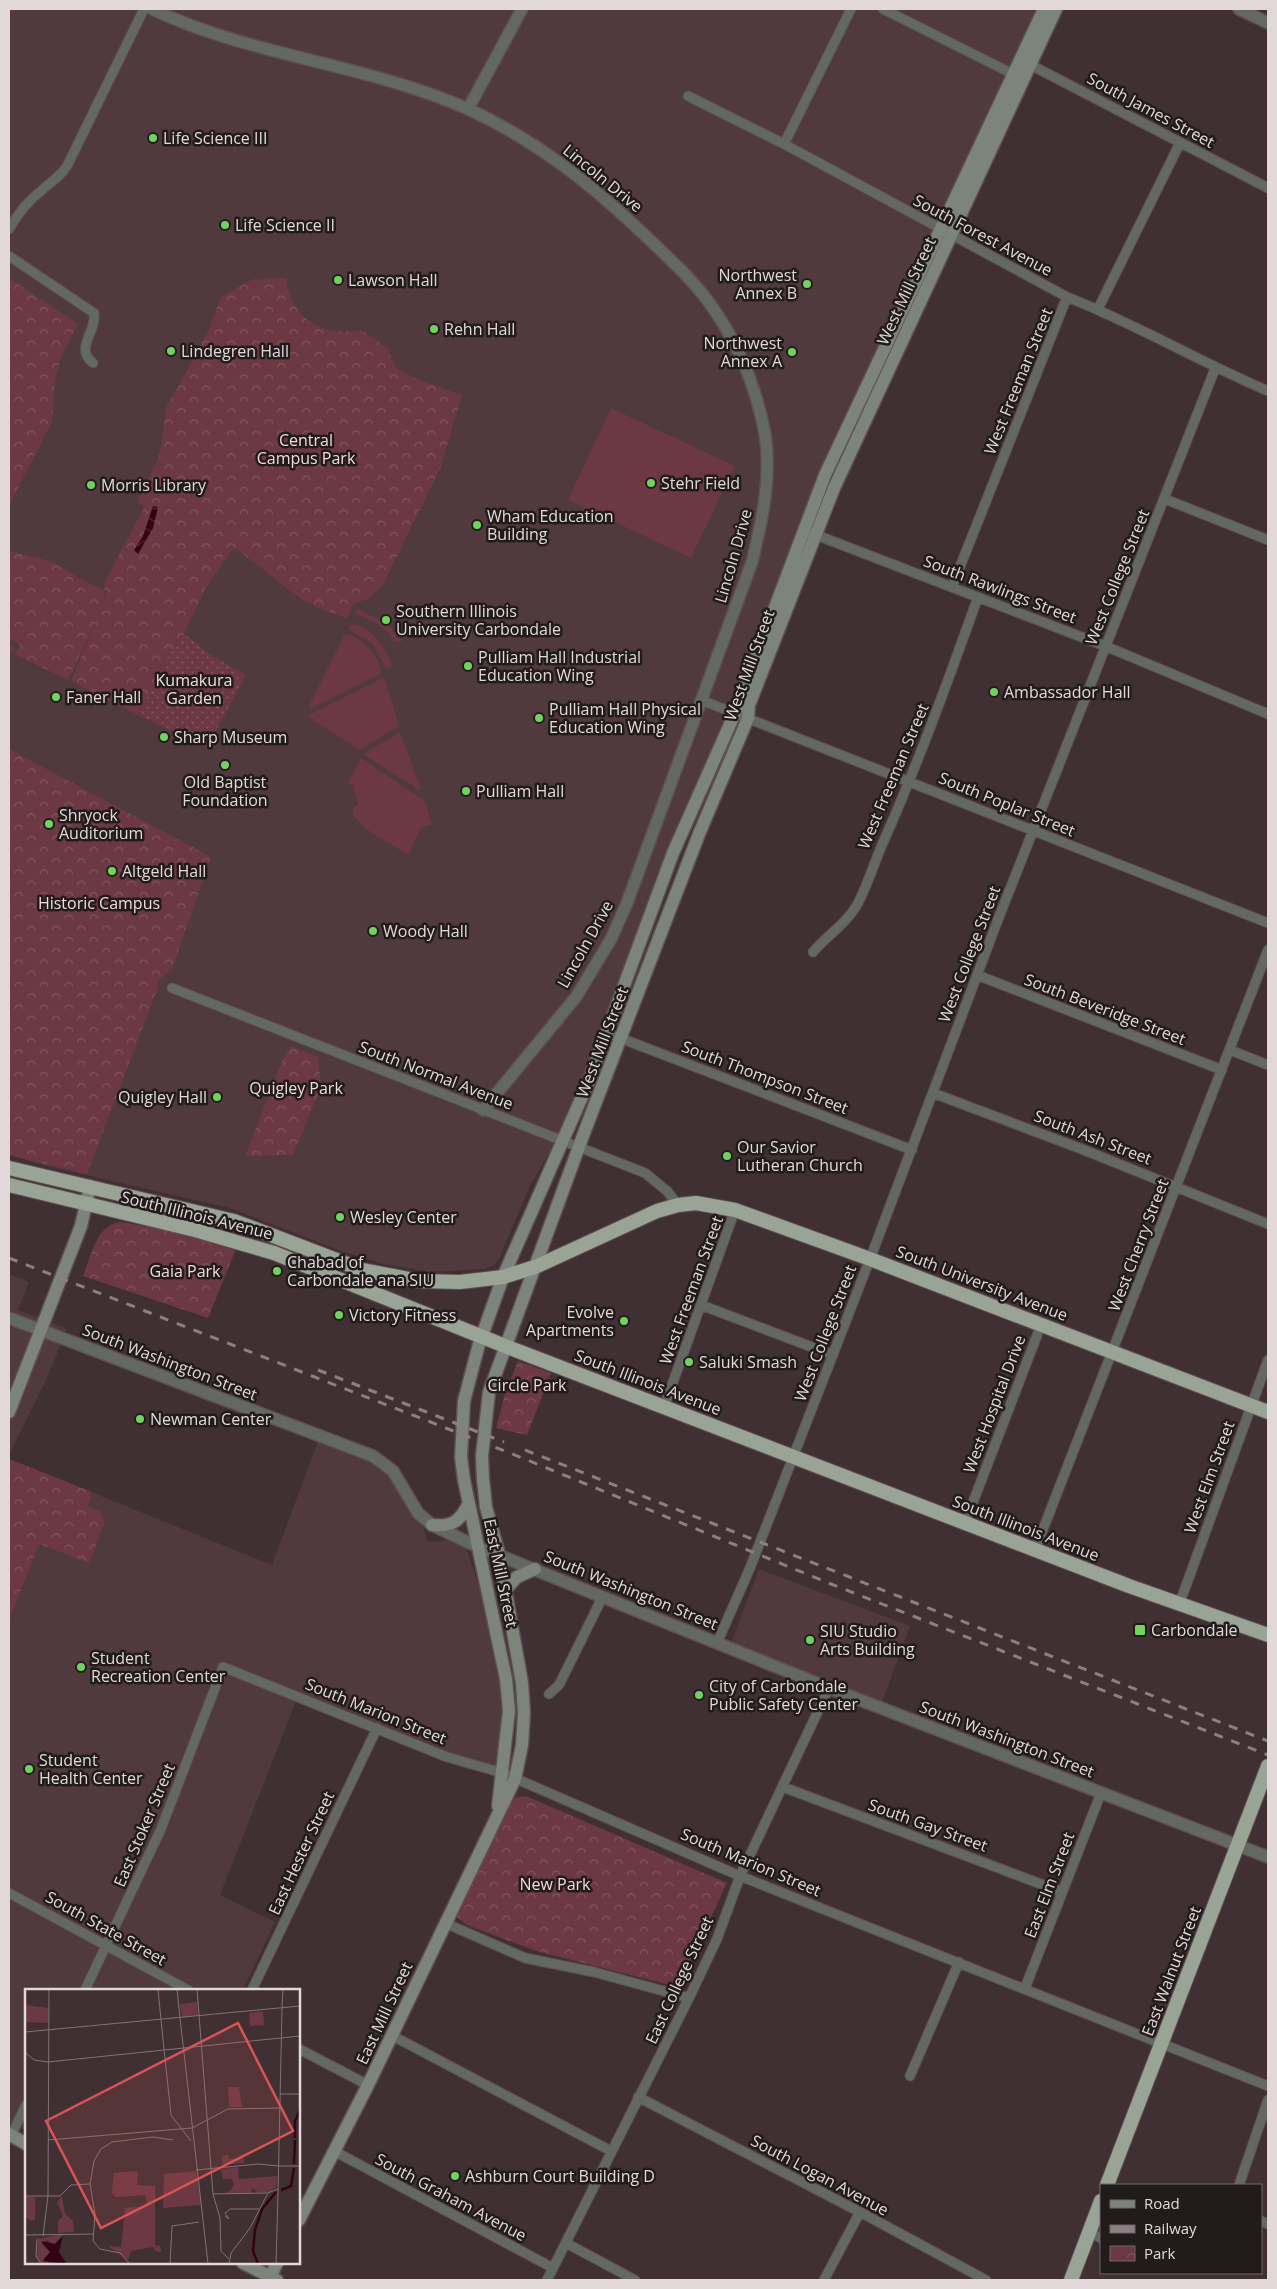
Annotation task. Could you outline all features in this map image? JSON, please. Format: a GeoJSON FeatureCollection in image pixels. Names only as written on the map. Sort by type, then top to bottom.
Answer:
{"type":"FeatureCollection","features":[{"type":"Feature","properties":{"kind":"highway","name":"South Illinois Avenue"},"geometry":{"type":"LineString","coordinates":[[9,1168],[234,1221],[363,1270],[399,1278],[450,1282],[503,1277],[535,1266],[657,1211],[678,1205]]}},
{"type":"Feature","properties":{"kind":"highway","name":"South Illinois Avenue"},"geometry":{"type":"LineString","coordinates":[[9,1185],[195,1230],[265,1250],[505,1346],[1035,1550],[1179,1605],[1268,1635]]}},
{"type":"Feature","properties":{"kind":"highway","name":"South University Avenue"},"geometry":{"type":"LineString","coordinates":[[678,1205],[696,1204],[735,1210],[870,1259],[1268,1412]]}},
{"type":"Feature","properties":{"kind":"highway","name":"East Walnut Street"},"geometry":{"type":"LineString","coordinates":[[1107,2184],[1268,1768]]}},
{"type":"Feature","properties":{"kind":"highway"},"geometry":{"type":"LineString","coordinates":[[1071,2280],[1095,2235],[1100,2207]]}},
{"type":"Feature","properties":{"kind":"main road","name":"West Mill Street"},"geometry":{"type":"LineString","coordinates":[[1025,62],[1044,9]]}},
{"type":"Feature","properties":{"kind":"main road","name":"West Mill Street"},"geometry":{"type":"LineString","coordinates":[[481,1336],[503,1277],[564,1141],[607,1033],[673,852],[735,713],[802,530],[839,445],[945,231],[1018,76],[1056,9]]}},
{"type":"Feature","properties":{"kind":"main road","name":"West Mill Street"},"geometry":{"type":"LineString","coordinates":[[505,1346],[579,1146],[699,834],[748,718],[749,706],[816,534],[945,231]]}},
{"type":"Feature","properties":{"kind":"main road"},"geometry":{"type":"LineString","coordinates":[[9,1412],[81,1226],[90,1186]]}},
{"type":"Feature","properties":{"kind":"main road","name":"East Mill Street"},"geometry":{"type":"LineString","coordinates":[[481,1336],[464,1401],[461,1457],[506,1679],[509,1710],[503,1774],[496,1819]]}},
{"type":"Feature","properties":{"kind":"main road","name":"East Mill Street"},"geometry":{"type":"LineString","coordinates":[[300,2218],[368,2085],[515,1779],[522,1745],[524,1713],[522,1683],[499,1554],[486,1507],[482,1456],[488,1397],[505,1346]]}},
{"type":"Feature","properties":{"kind":"main road"},"geometry":{"type":"LineString","coordinates":[[432,1525],[445,1526],[456,1524],[469,1503]]}},
{"type":"Feature","properties":{"kind":"main road"},"geometry":{"type":"LineString","coordinates":[[505,1590],[517,1577],[535,1569]]}},
{"type":"Feature","properties":{"kind":"main road"},"geometry":{"type":"LineString","coordinates":[[10,2135],[25,2143]]}},
{"type":"Feature","properties":{"kind":"main road"},"geometry":{"type":"LineString","coordinates":[[245,2264],[273,2278],[277,2264]]}},
{"type":"Feature","properties":{"kind":"street"},"geometry":{"type":"LineString","coordinates":[[9,229],[26,205],[43,188],[59,177],[67,166],[144,9]]}},
{"type":"Feature","properties":{"kind":"street","name":"Lincoln Drive"},"geometry":{"type":"LineString","coordinates":[[152,9],[209,31],[370,75],[468,109],[560,162],[598,191],[631,221],[692,283],[715,311],[741,357],[752,385],[766,437],[766,489],[761,525],[752,562],[627,903],[611,938],[591,974],[567,1008],[483,1110]]}},
{"type":"Feature","properties":{"kind":"street"},"geometry":{"type":"LineString","coordinates":[[468,109],[522,9]]}},
{"type":"Feature","properties":{"kind":"street"},"geometry":{"type":"LineString","coordinates":[[784,144],[851,9]]}},
{"type":"Feature","properties":{"kind":"street"},"geometry":{"type":"LineString","coordinates":[[883,9],[1018,76]]}},
{"type":"Feature","properties":{"kind":"street"},"geometry":{"type":"LineString","coordinates":[[1239,9],[1268,23]]}},
{"type":"Feature","properties":{"kind":"street","name":"South James Street"},"geometry":{"type":"LineString","coordinates":[[1025,62],[1268,188]]}},
{"type":"Feature","properties":{"kind":"street","name":"South Forest Avenue"},"geometry":{"type":"LineString","coordinates":[[688,96],[784,144],[898,208],[945,231],[1067,298],[1098,309],[1215,369],[1268,391]]}},
{"type":"Feature","properties":{"kind":"street"},"geometry":{"type":"LineString","coordinates":[[1098,309],[1180,143]]}},
{"type":"Feature","properties":{"kind":"street"},"geometry":{"type":"LineString","coordinates":[[9,256],[94,313],[95,322],[86,341],[85,351],[87,358],[93,363]]}},
{"type":"Feature","properties":{"kind":"street","name":"West Freeman Street"},"geometry":{"type":"LineString","coordinates":[[952,587],[1067,298]]}},
{"type":"Feature","properties":{"kind":"street","name":"West College Street"},"geometry":{"type":"LineString","coordinates":[[717,1642],[756,1553],[912,1150],[977,975],[1215,369]]}},
{"type":"Feature","properties":{"kind":"street"},"geometry":{"type":"LineString","coordinates":[[1165,499],[1268,540]]}},
{"type":"Feature","properties":{"kind":"street","name":"South Rawlings Street"},"geometry":{"type":"LineString","coordinates":[[802,530],[1105,646],[1268,714]]}},
{"type":"Feature","properties":{"kind":"street","name":"West Freeman Street"},"geometry":{"type":"LineString","coordinates":[[814,952],[822,941],[836,932],[856,907],[872,866],[910,782],[978,597]]}},
{"type":"Feature","properties":{"kind":"street","name":"South Poplar Street"},"geometry":{"type":"LineString","coordinates":[[701,700],[1268,923]]}},
{"type":"Feature","properties":{"kind":"street","name":"West Cherry Street"},"geometry":{"type":"LineString","coordinates":[[1035,1550],[1268,950]]}},
{"type":"Feature","properties":{"kind":"street","name":"South Beveridge Street"},"geometry":{"type":"LineString","coordinates":[[977,975],[1222,1070]]}},
{"type":"Feature","properties":{"kind":"street","name":"South Normal Avenue"},"geometry":{"type":"LineString","coordinates":[[172,988],[645,1173],[667,1190],[678,1205]]}},
{"type":"Feature","properties":{"kind":"street","name":"South Thompson Street"},"geometry":{"type":"LineString","coordinates":[[607,1033],[912,1150]]}},
{"type":"Feature","properties":{"kind":"street"},"geometry":{"type":"LineString","coordinates":[[1230,1050],[1268,1065]]}},
{"type":"Feature","properties":{"kind":"street","name":"South Ash Street"},"geometry":{"type":"LineString","coordinates":[[933,1093],[1177,1186],[1268,1224]]}},
{"type":"Feature","properties":{"kind":"street","name":"West Freeman Street"},"geometry":{"type":"LineString","coordinates":[[664,1407],[735,1210]]}},
{"type":"Feature","properties":{"kind":"street"},"geometry":{"type":"LineString","coordinates":[[701,1305],[833,1355]]}},
{"type":"Feature","properties":{"kind":"street","name":"South Washington Street"},"geometry":{"type":"LineString","coordinates":[[9,1318],[373,1456],[393,1471],[418,1513],[432,1525],[478,1547],[829,1688],[1268,1858]]}},
{"type":"Feature","properties":{"kind":"street","name":"West Hospital Drive"},"geometry":{"type":"LineString","coordinates":[[965,1523],[1042,1325]]}},
{"type":"Feature","properties":{"kind":"street","name":"West Elm Street"},"geometry":{"type":"LineString","coordinates":[[1179,1605],[1250,1405],[1268,1360]]}},
{"type":"Feature","properties":{"kind":"street"},"geometry":{"type":"LineString","coordinates":[[549,1694],[559,1686],[602,1598]]}},
{"type":"Feature","properties":{"kind":"street","name":"South Marion Street"},"geometry":{"type":"LineString","coordinates":[[223,1667],[447,1757],[503,1774],[740,1876],[1268,2086]]}},
{"type":"Feature","properties":{"kind":"street","name":"East Stoker Street"},"geometry":{"type":"LineString","coordinates":[[86,1989],[108,1946],[161,1829],[223,1667]]}},
{"type":"Feature","properties":{"kind":"street","name":"East College Street"},"geometry":{"type":"LineString","coordinates":[[547,2280],[638,2097],[690,1998],[717,1939],[740,1876],[784,1787],[829,1688]]}},
{"type":"Feature","properties":{"kind":"street","name":"East Hester Street"},"geometry":{"type":"LineString","coordinates":[[252,1989],[376,1728]]}},
{"type":"Feature","properties":{"kind":"street","name":"South Gay Street"},"geometry":{"type":"LineString","coordinates":[[784,1787],[1062,1892]]}},
{"type":"Feature","properties":{"kind":"street","name":"East Elm Street"},"geometry":{"type":"LineString","coordinates":[[1025,1988],[1101,1793]]}},
{"type":"Feature","properties":{"kind":"street","name":"South State Street"},"geometry":{"type":"LineString","coordinates":[[9,1893],[186,1989]]}},
{"type":"Feature","properties":{"kind":"street"},"geometry":{"type":"LineString","coordinates":[[445,1923],[525,1958],[594,1972],[690,1998]]}},
{"type":"Feature","properties":{"kind":"street"},"geometry":{"type":"LineString","coordinates":[[910,2076],[959,1962]]}},
{"type":"Feature","properties":{"kind":"street"},"geometry":{"type":"LineString","coordinates":[[392,2035],[611,2151]]}},
{"type":"Feature","properties":{"kind":"street"},"geometry":{"type":"LineString","coordinates":[[300,2050],[368,2085]]}},
{"type":"Feature","properties":{"kind":"street","name":"South Logan Avenue"},"geometry":{"type":"LineString","coordinates":[[638,2097],[860,2212],[986,2280]]}},
{"type":"Feature","properties":{"kind":"street"},"geometry":{"type":"LineString","coordinates":[[1239,2184],[1268,2100]]}},
{"type":"Feature","properties":{"kind":"street"},"geometry":{"type":"LineString","coordinates":[[10,2135],[25,2107]]}},
{"type":"Feature","properties":{"kind":"street","name":"South Graham Avenue"},"geometry":{"type":"LineString","coordinates":[[334,2152],[553,2268]]}},
{"type":"Feature","properties":{"kind":"street"},"geometry":{"type":"LineString","coordinates":[[824,2280],[860,2212]]}},
{"type":"Feature","properties":{"kind":"street"},"geometry":{"type":"LineString","coordinates":[[566,2243],[635,2280]]}},
{"type":"Feature","properties":{"kind":"shaded area","name":"Southern Illinois University Carbondale"},"geometry":{"type":"Polygon","coordinates":[[[9,9],[1037,9],[826,458],[564,1127],[530,1186],[499,1259],[494,1265],[485,1269],[431,1272],[384,1264],[341,1251],[230,1208],[42,1165],[9,1155],[9,9]]]}},
{"type":"Feature","properties":{"kind":"shaded area"},"geometry":{"type":"Polygon","coordinates":[[[9,1274],[29,1282],[18,1310],[67,1329],[47,1378],[9,1455],[9,1274]]]}},
{"type":"Feature","properties":{"kind":"shaded area"},"geometry":{"type":"Polygon","coordinates":[[[320,1436],[393,1471],[418,1513],[428,1542],[463,1539],[500,1648],[506,1679],[503,1773],[447,1757],[298,1696],[220,1895],[275,1922],[243,1989],[25,1989],[25,2130],[9,2121],[9,1459],[272,1565],[320,1436]]]}},
{"type":"Feature","properties":{"kind":"shaded area"},"geometry":{"type":"Polygon","coordinates":[[[759,1569],[910,1626],[882,1702],[731,1643],[759,1569]]]}},
{"type":"Feature","properties":{"kind":"green space"},"geometry":{"type":"Polygon","coordinates":[[[9,278],[78,324],[61,357],[55,381],[52,421],[9,506],[9,278]]]}},
{"type":"Feature","properties":{"kind":"green space","name":"Central Campus Park"},"geometry":{"type":"Polygon","coordinates":[[[286,278],[294,305],[311,322],[322,328],[335,331],[362,330],[387,348],[397,369],[424,382],[462,395],[440,469],[382,586],[368,599],[353,604],[347,618],[318,608],[297,596],[234,547],[206,587],[184,634],[168,657],[138,715],[71,681],[96,622],[68,680],[15,654],[20,645],[12,640],[10,643],[14,651],[9,651],[9,551],[58,565],[102,589],[105,597],[104,583],[145,506],[137,502],[160,454],[166,408],[207,334],[221,297],[253,279],[286,278]]]}},
{"type":"Feature","properties":{"kind":"green space","name":"Stehr Field"},"geometry":{"type":"Polygon","coordinates":[[[611,408],[735,466],[691,558],[568,500],[611,408]]]}},
{"type":"Feature","properties":{"kind":"green space"},"geometry":{"type":"Polygon","coordinates":[[[358,609],[388,625],[403,642],[395,641],[387,631],[377,624],[354,614],[358,609]]]}},
{"type":"Feature","properties":{"kind":"green space"},"geometry":{"type":"Polygon","coordinates":[[[350,624],[365,629],[377,639],[386,652],[392,666],[386,669],[373,644],[350,630],[350,624]]]}},
{"type":"Feature","properties":{"kind":"green space","name":"Kumakura Garden"},"geometry":{"type":"Polygon","coordinates":[[[184,634],[211,655],[246,675],[207,747],[138,715],[168,657],[184,634]]]}},
{"type":"Feature","properties":{"kind":"green space"},"geometry":{"type":"Polygon","coordinates":[[[345,634],[358,639],[369,648],[378,660],[381,674],[313,708],[309,706],[345,634]]]}},
{"type":"Feature","properties":{"kind":"green space"},"geometry":{"type":"Polygon","coordinates":[[[381,679],[385,680],[399,726],[360,750],[307,716],[381,679]]]}},
{"type":"Feature","properties":{"kind":"green space"},"geometry":{"type":"Polygon","coordinates":[[[400,732],[421,789],[419,790],[363,754],[400,732]]]}},
{"type":"Feature","properties":{"kind":"green space","name":"Historic Campus"},"geometry":{"type":"Polygon","coordinates":[[[9,749],[211,857],[172,969],[158,981],[157,990],[87,1174],[9,1155],[9,749]]]}},
{"type":"Feature","properties":{"kind":"green space"},"geometry":{"type":"Polygon","coordinates":[[[361,758],[425,801],[432,824],[421,828],[408,855],[366,829],[353,815],[353,808],[358,805],[353,784],[347,785],[361,758]]]}},
{"type":"Feature","properties":{"kind":"green space","name":"Quigley Park"},"geometry":{"type":"Polygon","coordinates":[[[290,1046],[318,1057],[321,1087],[293,1155],[245,1156],[282,1061],[290,1046]]]}},
{"type":"Feature","properties":{"kind":"green space","name":"Gaia Park"},"geometry":{"type":"Polygon","coordinates":[[[121,1222],[177,1232],[236,1249],[208,1318],[83,1276],[100,1235],[113,1224],[121,1222]]]}},
{"type":"Feature","properties":{"kind":"green space","name":"Circle Park"},"geometry":{"type":"Polygon","coordinates":[[[518,1361],[551,1373],[527,1435],[496,1428],[505,1394],[518,1361]]]}},
{"type":"Feature","properties":{"kind":"green space"},"geometry":{"type":"Polygon","coordinates":[[[9,1459],[92,1492],[88,1506],[100,1511],[105,1521],[89,1563],[39,1544],[9,1620],[9,1459]]]}},
{"type":"Feature","properties":{"kind":"green space","name":"New Park"},"geometry":{"type":"Polygon","coordinates":[[[526,1796],[727,1883],[678,1987],[536,1951],[467,1925],[456,1916],[514,1798],[526,1796]]]}},
{"type":"Feature","properties":{"kind":"water"},"geometry":{"type":"Polygon","coordinates":[[[153,506],[158,507],[153,528],[138,554],[134,550],[143,536],[153,506]]]}},
{"type":"Feature","properties":{"kind":"railway"},"geometry":{"type":"LineString","coordinates":[[9,1258],[510,1453],[831,1584],[1268,1755]]}},
{"type":"Feature","properties":{"kind":"railway"},"geometry":{"type":"LineString","coordinates":[[318,1370],[504,1442]]}},
{"type":"Feature","properties":{"kind":"railway"},"geometry":{"type":"LineString","coordinates":[[525,1450],[1268,1741]]}},
{"type":"Feature","properties":{"kind":"place","name":"Life Science III"},"geometry":{"type":"Point","coordinates":[153,138]}},
{"type":"Feature","properties":{"kind":"place","name":"Life Science II"},"geometry":{"type":"Point","coordinates":[225,225]}},
{"type":"Feature","properties":{"kind":"place","name":"Lawson Hall"},"geometry":{"type":"Point","coordinates":[338,280]}},
{"type":"Feature","properties":{"kind":"place","name":"Northwest Annex B"},"geometry":{"type":"Point","coordinates":[807,284]}},
{"type":"Feature","properties":{"kind":"place","name":"Rehn Hall"},"geometry":{"type":"Point","coordinates":[434,329]}},
{"type":"Feature","properties":{"kind":"place","name":"Lindegren Hall"},"geometry":{"type":"Point","coordinates":[171,351]}},
{"type":"Feature","properties":{"kind":"place","name":"Northwest Annex A"},"geometry":{"type":"Point","coordinates":[792,352]}},
{"type":"Feature","properties":{"kind":"place","name":"Stehr Field"},"geometry":{"type":"Point","coordinates":[651,483]}},
{"type":"Feature","properties":{"kind":"place","name":"Morris Library"},"geometry":{"type":"Point","coordinates":[91,485]}},
{"type":"Feature","properties":{"kind":"place","name":"Wham Education Building"},"geometry":{"type":"Point","coordinates":[477,525]}},
{"type":"Feature","properties":{"kind":"place","name":"Southern Illinois University Carbondale"},"geometry":{"type":"Point","coordinates":[386,620]}},
{"type":"Feature","properties":{"kind":"place","name":"Pulliam Hall Industrial Education Wing"},"geometry":{"type":"Point","coordinates":[468,666]}},
{"type":"Feature","properties":{"kind":"place","name":"Ambassador Hall"},"geometry":{"type":"Point","coordinates":[994,692]}},
{"type":"Feature","properties":{"kind":"place","name":"Faner Hall"},"geometry":{"type":"Point","coordinates":[56,697]}},
{"type":"Feature","properties":{"kind":"place","name":"Pulliam Hall Physical Education Wing"},"geometry":{"type":"Point","coordinates":[539,718]}},
{"type":"Feature","properties":{"kind":"place","name":"Sharp Museum"},"geometry":{"type":"Point","coordinates":[164,737]}},
{"type":"Feature","properties":{"kind":"place","name":"Old Baptist Foundation"},"geometry":{"type":"Point","coordinates":[225,765]}},
{"type":"Feature","properties":{"kind":"place","name":"Pulliam Hall"},"geometry":{"type":"Point","coordinates":[466,791]}},
{"type":"Feature","properties":{"kind":"place","name":"Shryock Auditorium"},"geometry":{"type":"Point","coordinates":[49,824]}},
{"type":"Feature","properties":{"kind":"place","name":"Altgeld Hall"},"geometry":{"type":"Point","coordinates":[112,871]}},
{"type":"Feature","properties":{"kind":"place","name":"Woody Hall"},"geometry":{"type":"Point","coordinates":[373,931]}},
{"type":"Feature","properties":{"kind":"place","name":"Quigley Hall"},"geometry":{"type":"Point","coordinates":[217,1097]}},
{"type":"Feature","properties":{"kind":"place","name":"Our Savior Lutheran Church"},"geometry":{"type":"Point","coordinates":[727,1156]}},
{"type":"Feature","properties":{"kind":"place","name":"Wesley Center"},"geometry":{"type":"Point","coordinates":[340,1217]}},
{"type":"Feature","properties":{"kind":"place","name":"Chabad of Carbondale ana SIU"},"geometry":{"type":"Point","coordinates":[277,1271]}},
{"type":"Feature","properties":{"kind":"place","name":"Victory Fitness"},"geometry":{"type":"Point","coordinates":[339,1315]}},
{"type":"Feature","properties":{"kind":"place","name":"Evolve Apartments"},"geometry":{"type":"Point","coordinates":[624,1321]}},
{"type":"Feature","properties":{"kind":"place","name":"Saluki Smash"},"geometry":{"type":"Point","coordinates":[689,1362]}},
{"type":"Feature","properties":{"kind":"place","name":"Newman Center"},"geometry":{"type":"Point","coordinates":[140,1419]}},
{"type":"Feature","properties":{"kind":"place","name":"Carbondale"},"geometry":{"type":"Point","coordinates":[1140,1630]}},
{"type":"Feature","properties":{"kind":"place","name":"SIU Studio Arts Building"},"geometry":{"type":"Point","coordinates":[810,1640]}},
{"type":"Feature","properties":{"kind":"place","name":"Student Recreation Center"},"geometry":{"type":"Point","coordinates":[81,1667]}},
{"type":"Feature","properties":{"kind":"place","name":"City of Carbondale Public Safety Center"},"geometry":{"type":"Point","coordinates":[699,1695]}},
{"type":"Feature","properties":{"kind":"place","name":"Student Health Center"},"geometry":{"type":"Point","coordinates":[29,1769]}},
{"type":"Feature","properties":{"kind":"place","name":"Ashburn Court Building D"},"geometry":{"type":"Point","coordinates":[455,2176]}}]}
